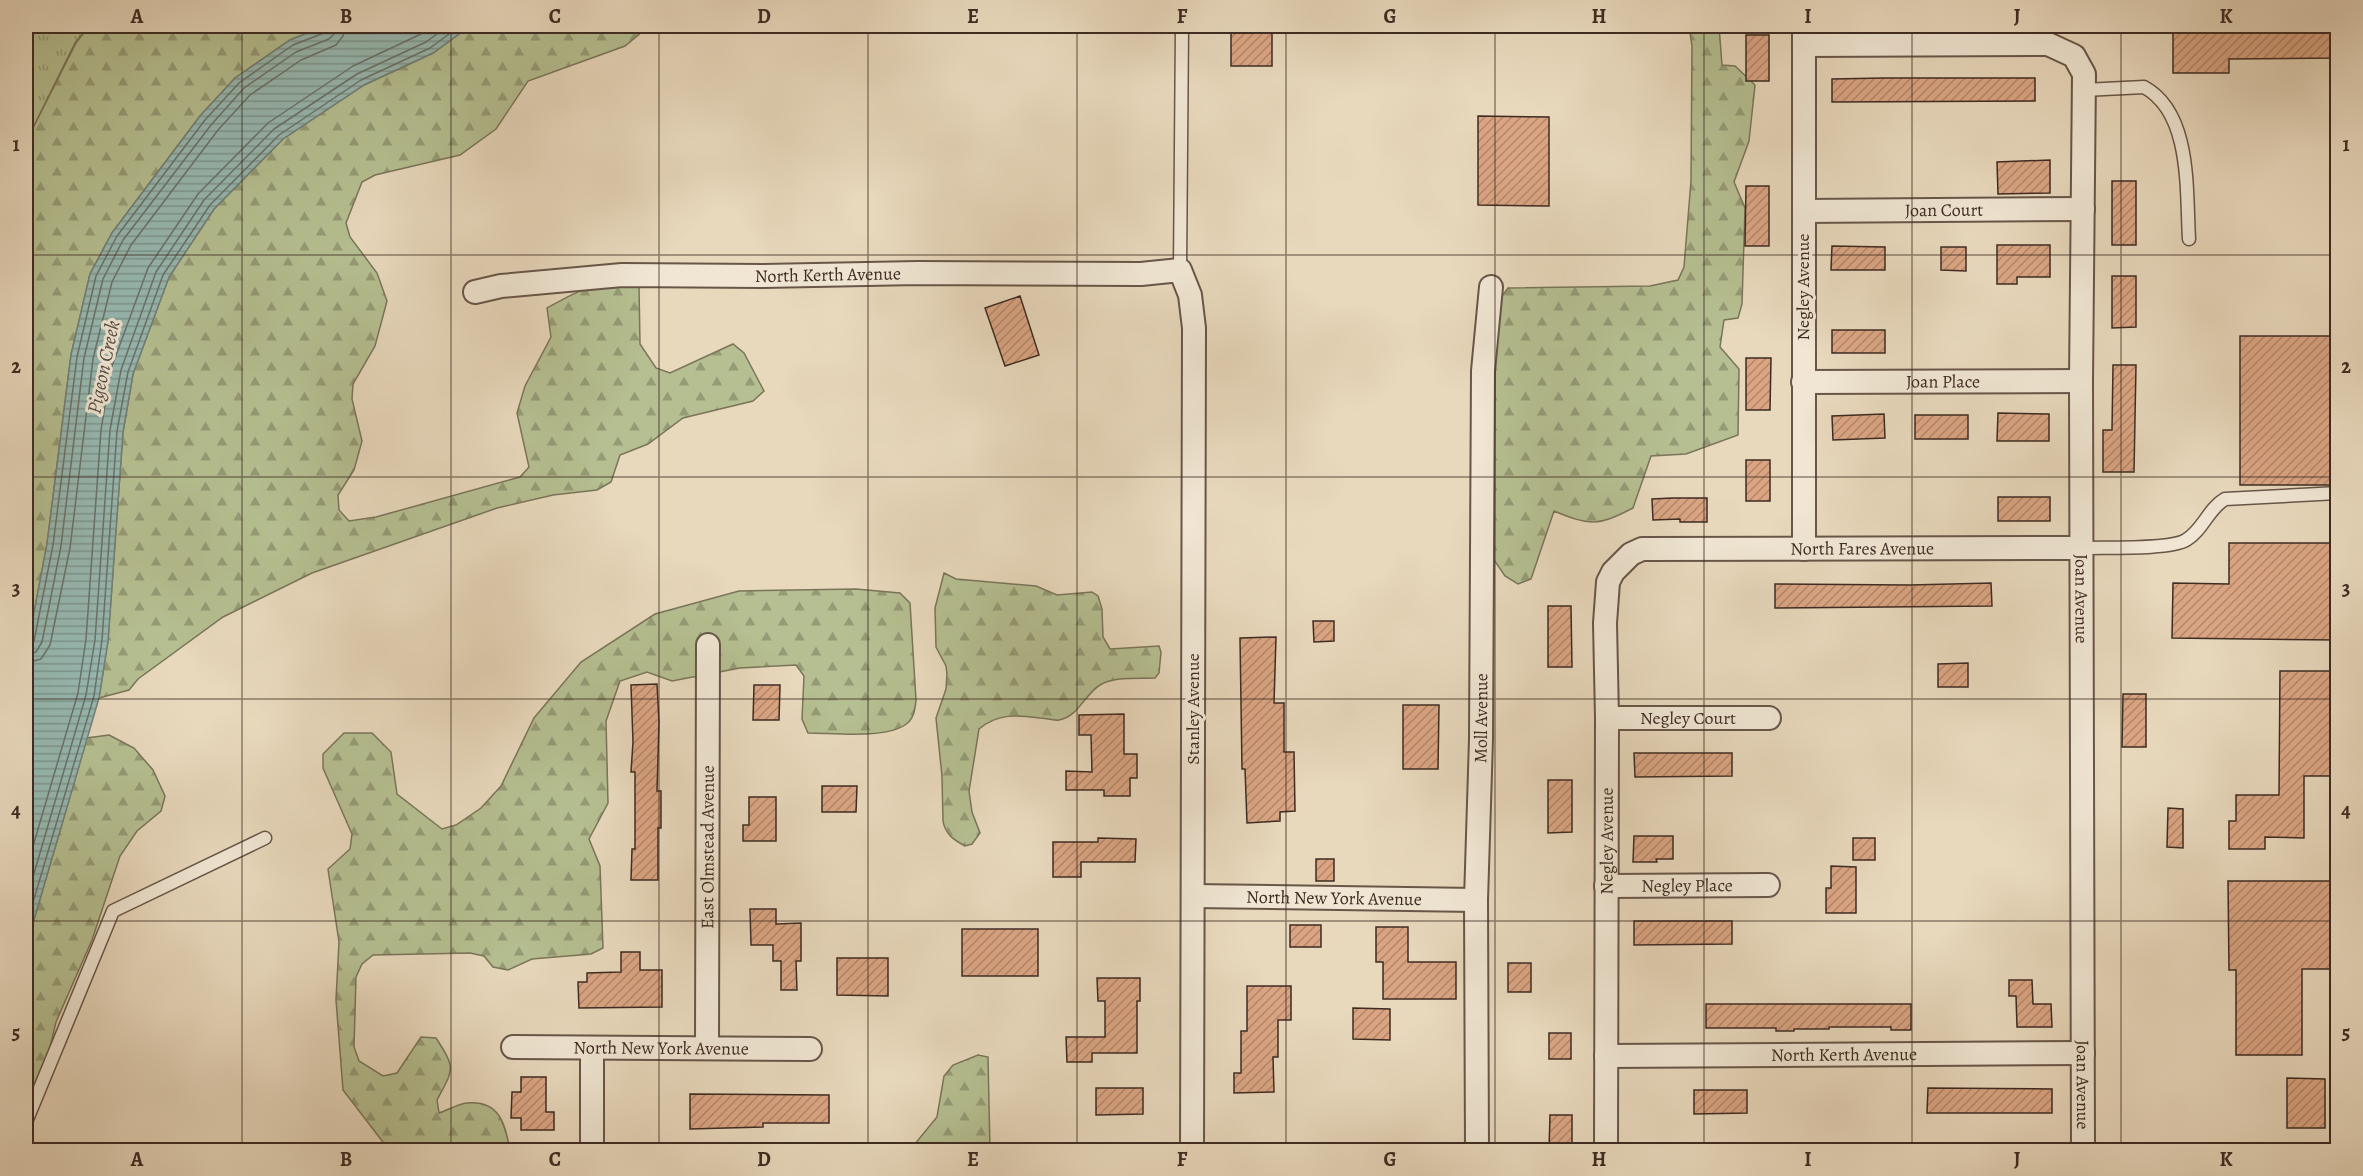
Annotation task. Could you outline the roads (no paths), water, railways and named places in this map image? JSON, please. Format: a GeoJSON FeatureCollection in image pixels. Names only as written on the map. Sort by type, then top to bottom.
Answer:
{"type":"FeatureCollection","features":[{"type":"Feature","properties":{"kind":"street","name":"Joan Avenue"},"geometry":{"type":"LineString","coordinates":[[1804,35],[2048,44],[2074,56],[2084,74],[2081,381],[2083,1150]]}},
{"type":"Feature","properties":{"kind":"street","name":"Negley Avenue"},"geometry":{"type":"LineString","coordinates":[[1803,549],[1804,35]]}},
{"type":"Feature","properties":{"kind":"street","name":"Joan Court"},"geometry":{"type":"LineString","coordinates":[[1804,211],[2083,209]]}},
{"type":"Feature","properties":{"kind":"street","name":"North Kerth Avenue"},"geometry":{"type":"LineString","coordinates":[[475,292],[501,286],[573,282],[622,275],[1141,274],[1180,270]]}},
{"type":"Feature","properties":{"kind":"street","name":"Stanley Avenue"},"geometry":{"type":"LineString","coordinates":[[1180,270],[1190,295],[1194,328],[1192,1150]]}},
{"type":"Feature","properties":{"kind":"street","name":"Moll Avenue"},"geometry":{"type":"LineString","coordinates":[[1477,1150],[1476,900],[1481,739],[1483,371],[1491,287]]}},
{"type":"Feature","properties":{"kind":"street","name":"Joan Place"},"geometry":{"type":"LineString","coordinates":[[1803,382],[2081,381]]}},
{"type":"Feature","properties":{"kind":"street","name":"North Fares Avenue"},"geometry":{"type":"LineString","coordinates":[[1642,549],[2082,548]]}},
{"type":"Feature","properties":{"kind":"street","name":"Negley Avenue"},"geometry":{"type":"LineString","coordinates":[[1606,1150],[1607,718],[1605,623],[1608,582],[1631,554],[1642,549]]}},
{"type":"Feature","properties":{"kind":"street","name":"East Olmstead Avenue"},"geometry":{"type":"LineString","coordinates":[[707,1048],[708,645]]}},
{"type":"Feature","properties":{"kind":"street","name":"Negley Court"},"geometry":{"type":"LineString","coordinates":[[1607,718],[1768,718]]}},
{"type":"Feature","properties":{"kind":"street","name":"Negley Place"},"geometry":{"type":"LineString","coordinates":[[1606,886],[1768,885]]}},
{"type":"Feature","properties":{"kind":"street","name":"North New York Avenue"},"geometry":{"type":"LineString","coordinates":[[1193,896],[1476,900]]}},
{"type":"Feature","properties":{"kind":"street","name":"North New York Avenue"},"geometry":{"type":"LineString","coordinates":[[513,1047],[810,1049]]}},
{"type":"Feature","properties":{"kind":"street"},"geometry":{"type":"LineString","coordinates":[[592,1048],[592,1150]]}},
{"type":"Feature","properties":{"kind":"street","name":"North Kerth Avenue"},"geometry":{"type":"LineString","coordinates":[[1606,1056],[2083,1053]]}},
{"type":"Feature","properties":{"kind":"lane"},"geometry":{"type":"LineString","coordinates":[[1180,270],[1182,26]]}},
{"type":"Feature","properties":{"kind":"lane"},"geometry":{"type":"LineString","coordinates":[[2084,90],[2144,87],[2153,92],[2169,109],[2176,122],[2183,156],[2189,239]]}},
{"type":"Feature","properties":{"kind":"lane"},"geometry":{"type":"LineString","coordinates":[[2082,548],[2156,545],[2185,541],[2196,532],[2215,505],[2225,500],[2337,493]]}},
{"type":"Feature","properties":{"kind":"lane"},"geometry":{"type":"LineString","coordinates":[[26,1122],[113,911],[265,838]]}},
{"type":"Feature","properties":{"kind":"water","name":"Pigeon Creek"},"geometry":{"type":"Polygon","coordinates":[[[325,26],[470,26],[433,53],[364,85],[283,139],[214,209],[169,277],[133,374],[123,432],[108,641],[99,698],[26,947],[26,655],[47,544],[71,355],[90,274],[112,233],[200,116],[235,78],[290,40],[325,26]]]}}]}
